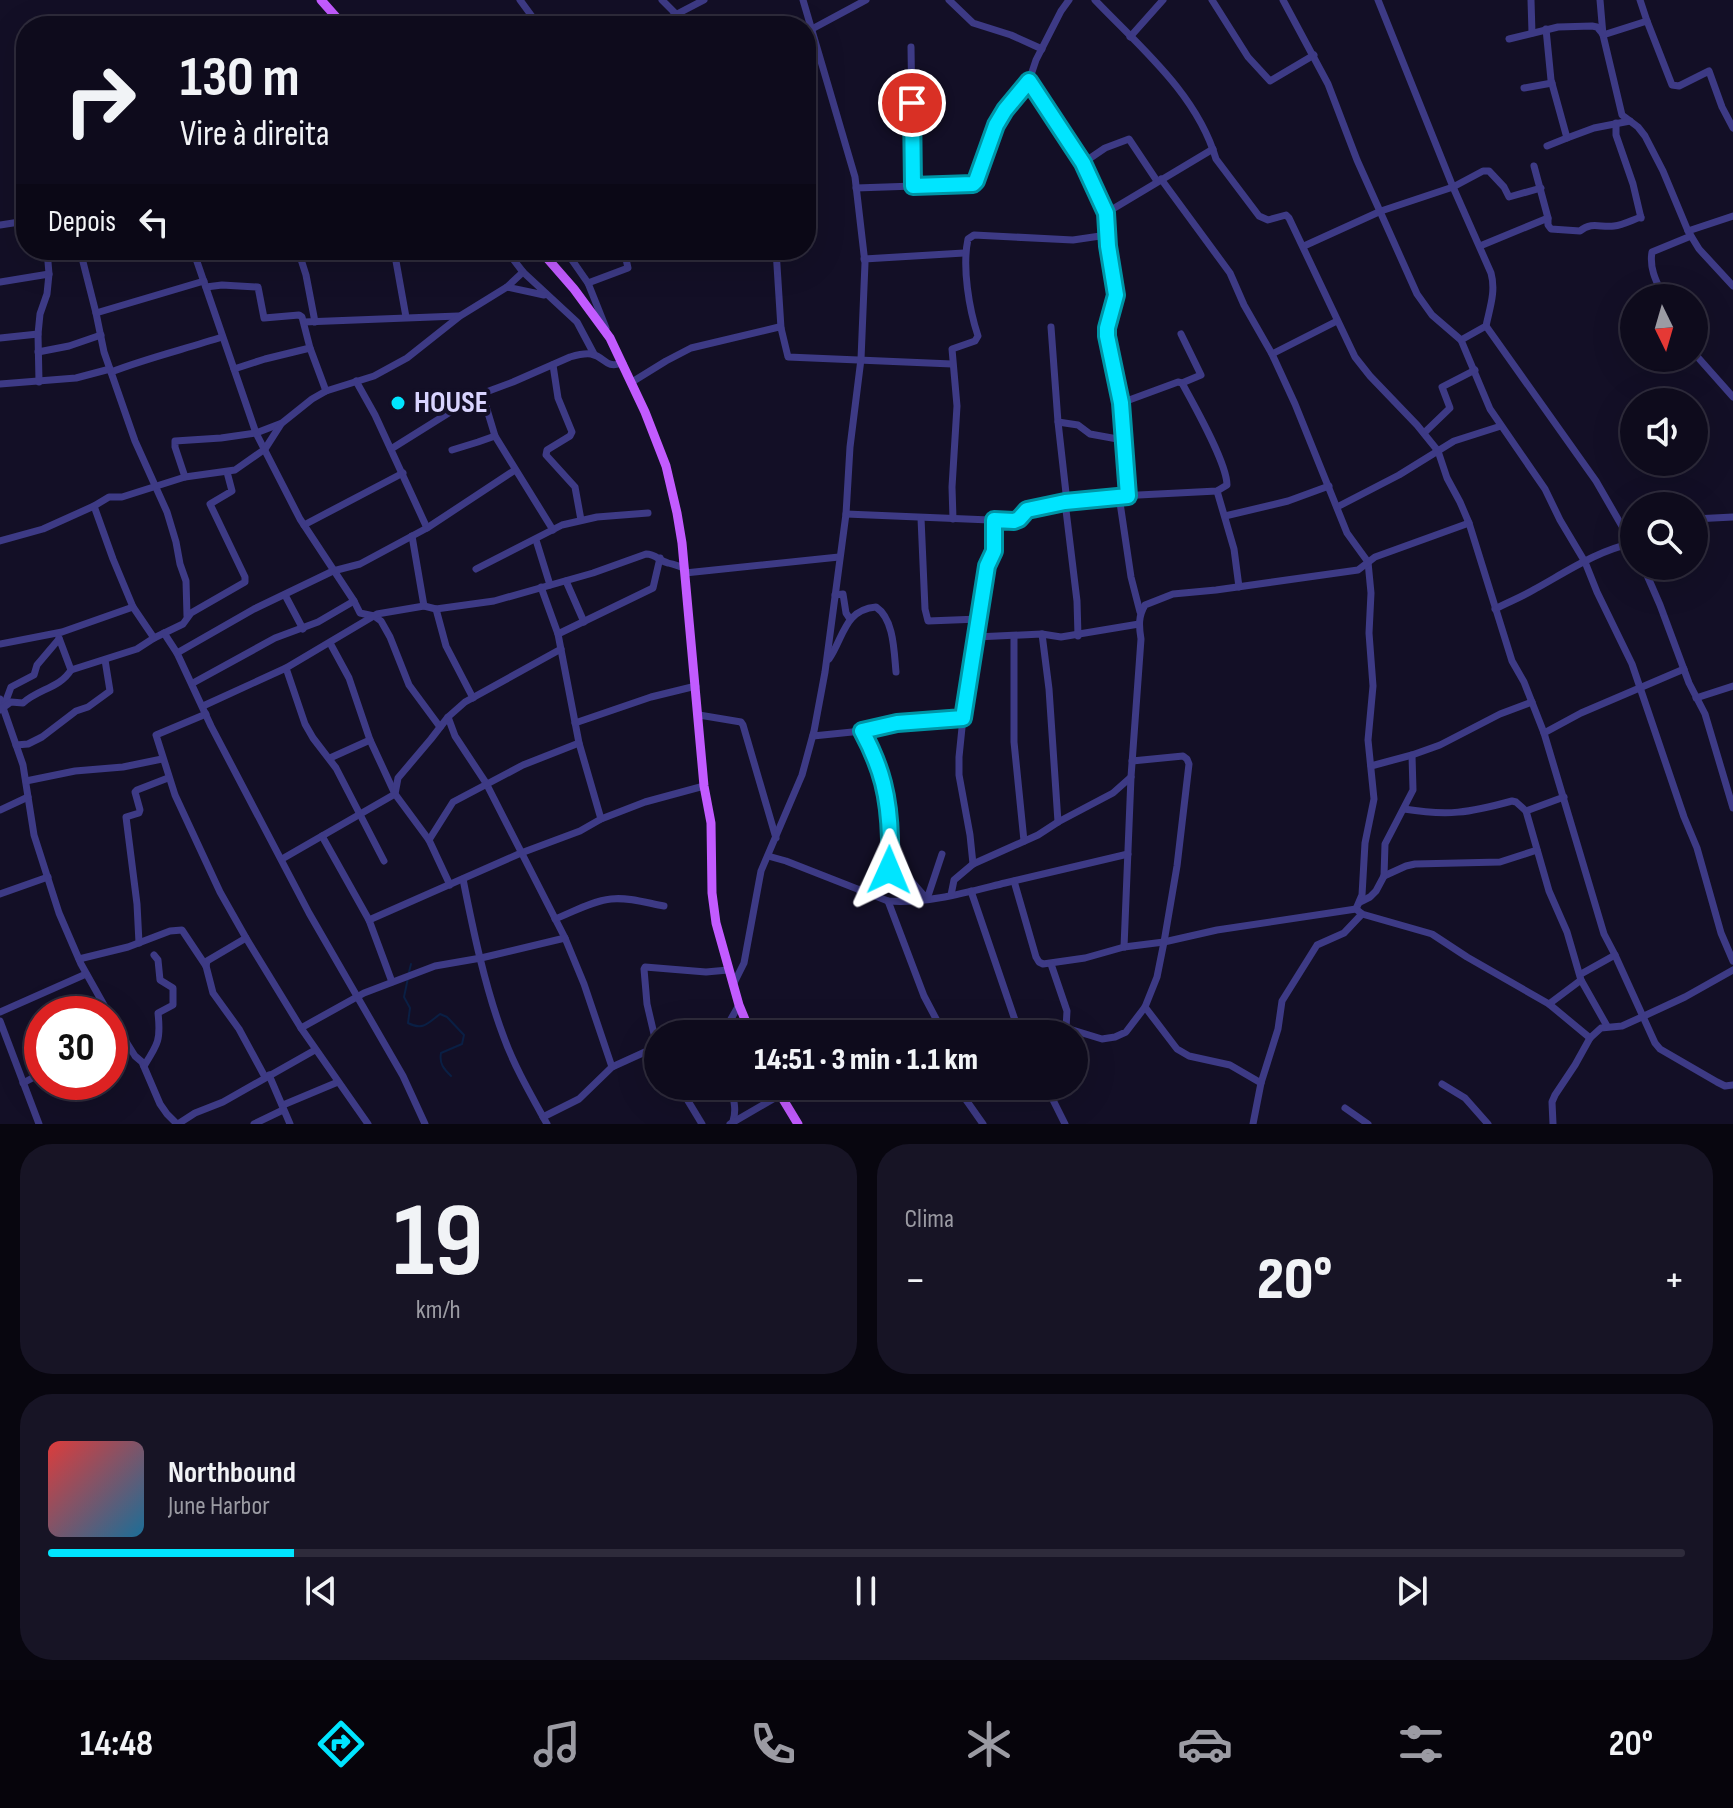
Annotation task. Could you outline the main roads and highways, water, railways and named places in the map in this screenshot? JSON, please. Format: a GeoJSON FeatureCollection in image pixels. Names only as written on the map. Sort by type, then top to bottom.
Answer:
{"type":"FeatureCollection","features":[{"type":"Feature","properties":{"kind":"main road"},"geometry":{"type":"LineString","coordinates":[[321,0],[335,16]]}},
{"type":"Feature","properties":{"kind":"main road"},"geometry":{"type":"LineString","coordinates":[[549,260],[610,338],[632,382],[666,466],[677,513],[685,571],[704,786],[711,823],[715,913],[728,970],[745,1020]]}},
{"type":"Feature","properties":{"kind":"main road"},"geometry":{"type":"LineString","coordinates":[[783,1100],[798,1124]]}},
{"type":"Feature","properties":{"kind":"waterway"},"geometry":{"type":"LineString","coordinates":[[409,972],[411,964]]}},
{"type":"Feature","properties":{"kind":"waterway"},"geometry":{"type":"LineString","coordinates":[[408,978],[404,997],[410,1008],[408,1023],[422,1026],[440,1014],[464,1035],[462,1044],[441,1053],[443,1066],[451,1076]]}},
{"type":"Feature","properties":{"kind":"place","name":"HOUSE"},"geometry":{"type":"Point","coordinates":[398,403]}}]}
